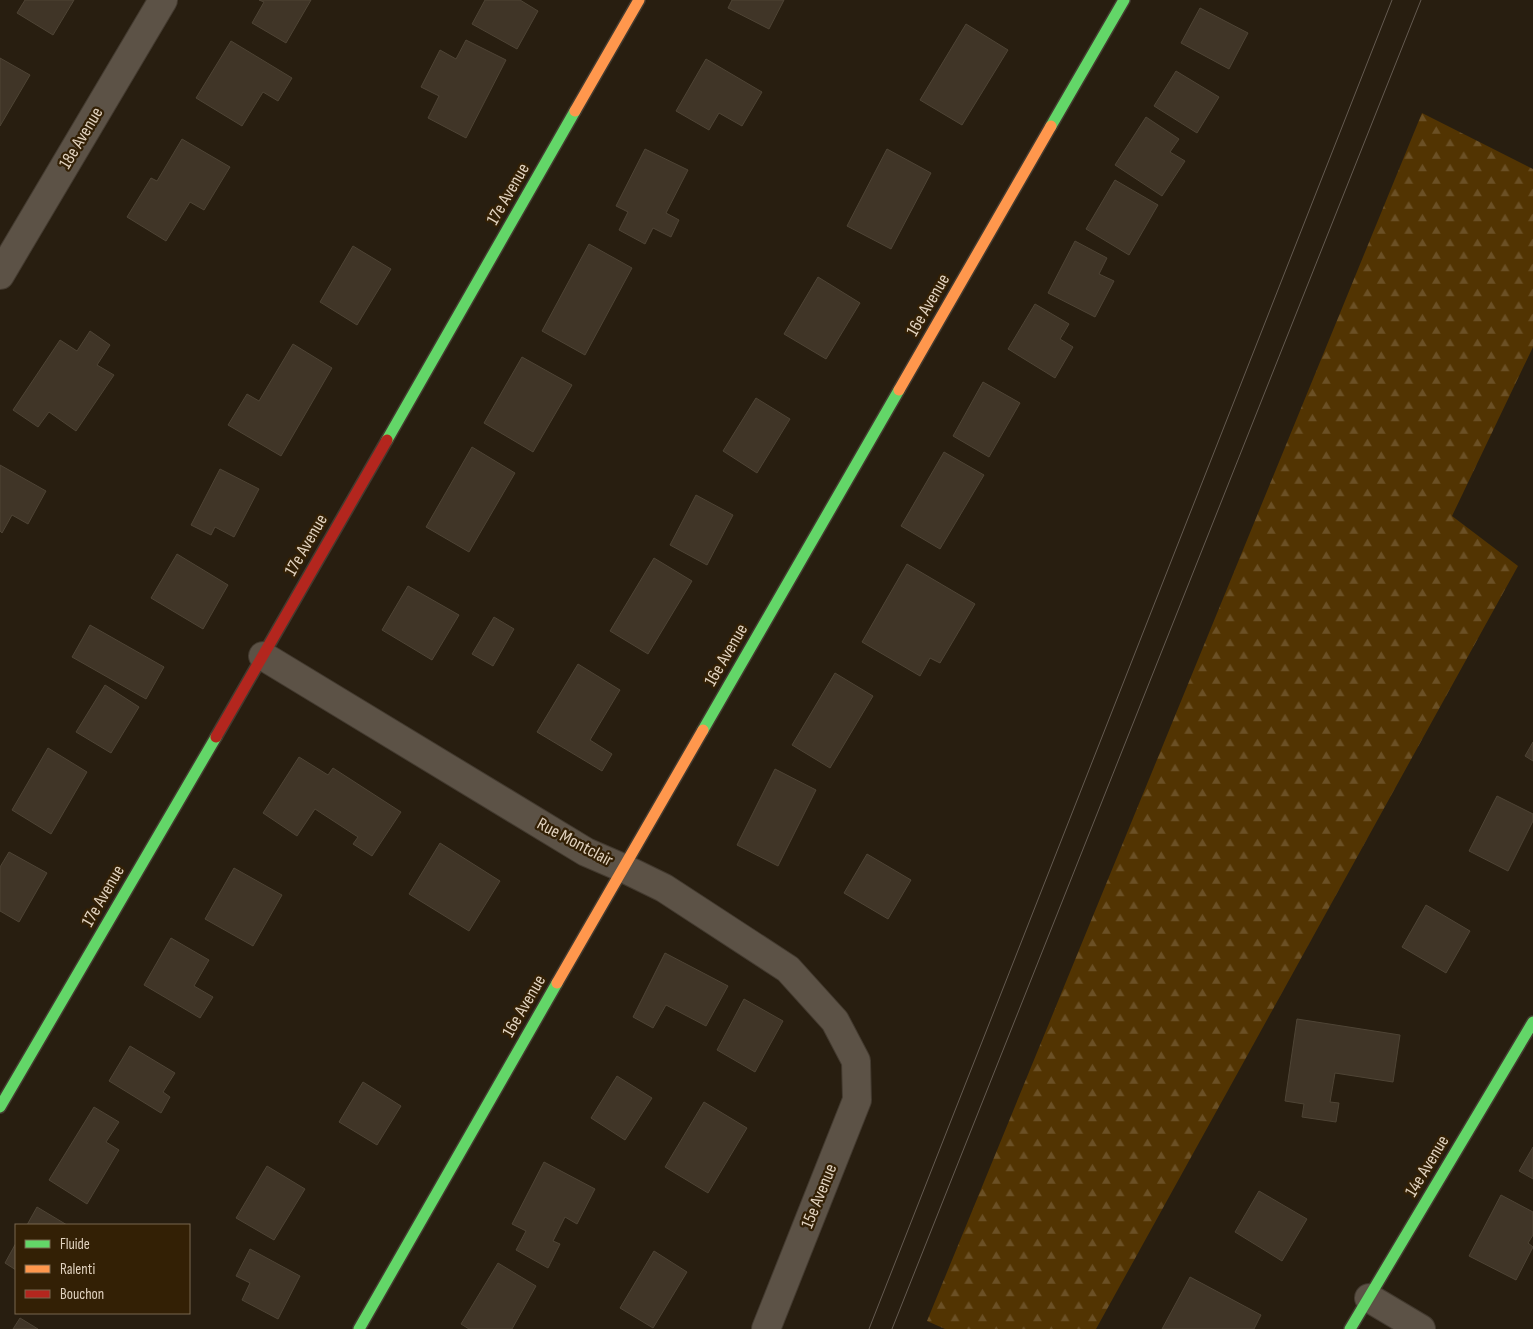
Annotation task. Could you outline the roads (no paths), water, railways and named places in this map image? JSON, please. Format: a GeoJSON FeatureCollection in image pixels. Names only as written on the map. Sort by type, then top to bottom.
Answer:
{"type":"FeatureCollection","features":[{"type":"Feature","properties":{"kind":"street","name":"18e Avenue"},"geometry":{"type":"LineString","coordinates":[[0,276],[164,0]]}},
{"type":"Feature","properties":{"kind":"street","name":"17e Avenue"},"geometry":{"type":"LineString","coordinates":[[0,1107],[263,656],[640,0]]}},
{"type":"Feature","properties":{"kind":"street","name":"16e Avenue"},"geometry":{"type":"LineString","coordinates":[[359,1329],[1124,0]]}},
{"type":"Feature","properties":{"kind":"street","name":"Rue Montclair"},"geometry":{"type":"LineString","coordinates":[[263,656],[586,852],[664,888],[788,969],[835,1021],[856,1061]]}},
{"type":"Feature","properties":{"kind":"street","name":"14e Avenue"},"geometry":{"type":"LineString","coordinates":[[1350,1329],[1533,1022]]}},
{"type":"Feature","properties":{"kind":"street","name":"15e Avenue"},"geometry":{"type":"LineString","coordinates":[[766,1329],[857,1100],[856,1061]]}},
{"type":"Feature","properties":{"kind":"street"},"geometry":{"type":"LineString","coordinates":[[1369,1298],[1421,1329]]}},
{"type":"Feature","properties":{"kind":"tram line"},"geometry":{"type":"LineString","coordinates":[[869,1329],[1392,0]]}},
{"type":"Feature","properties":{"kind":"tram line"},"geometry":{"type":"LineString","coordinates":[[892,1329],[1421,0]]}}]}
